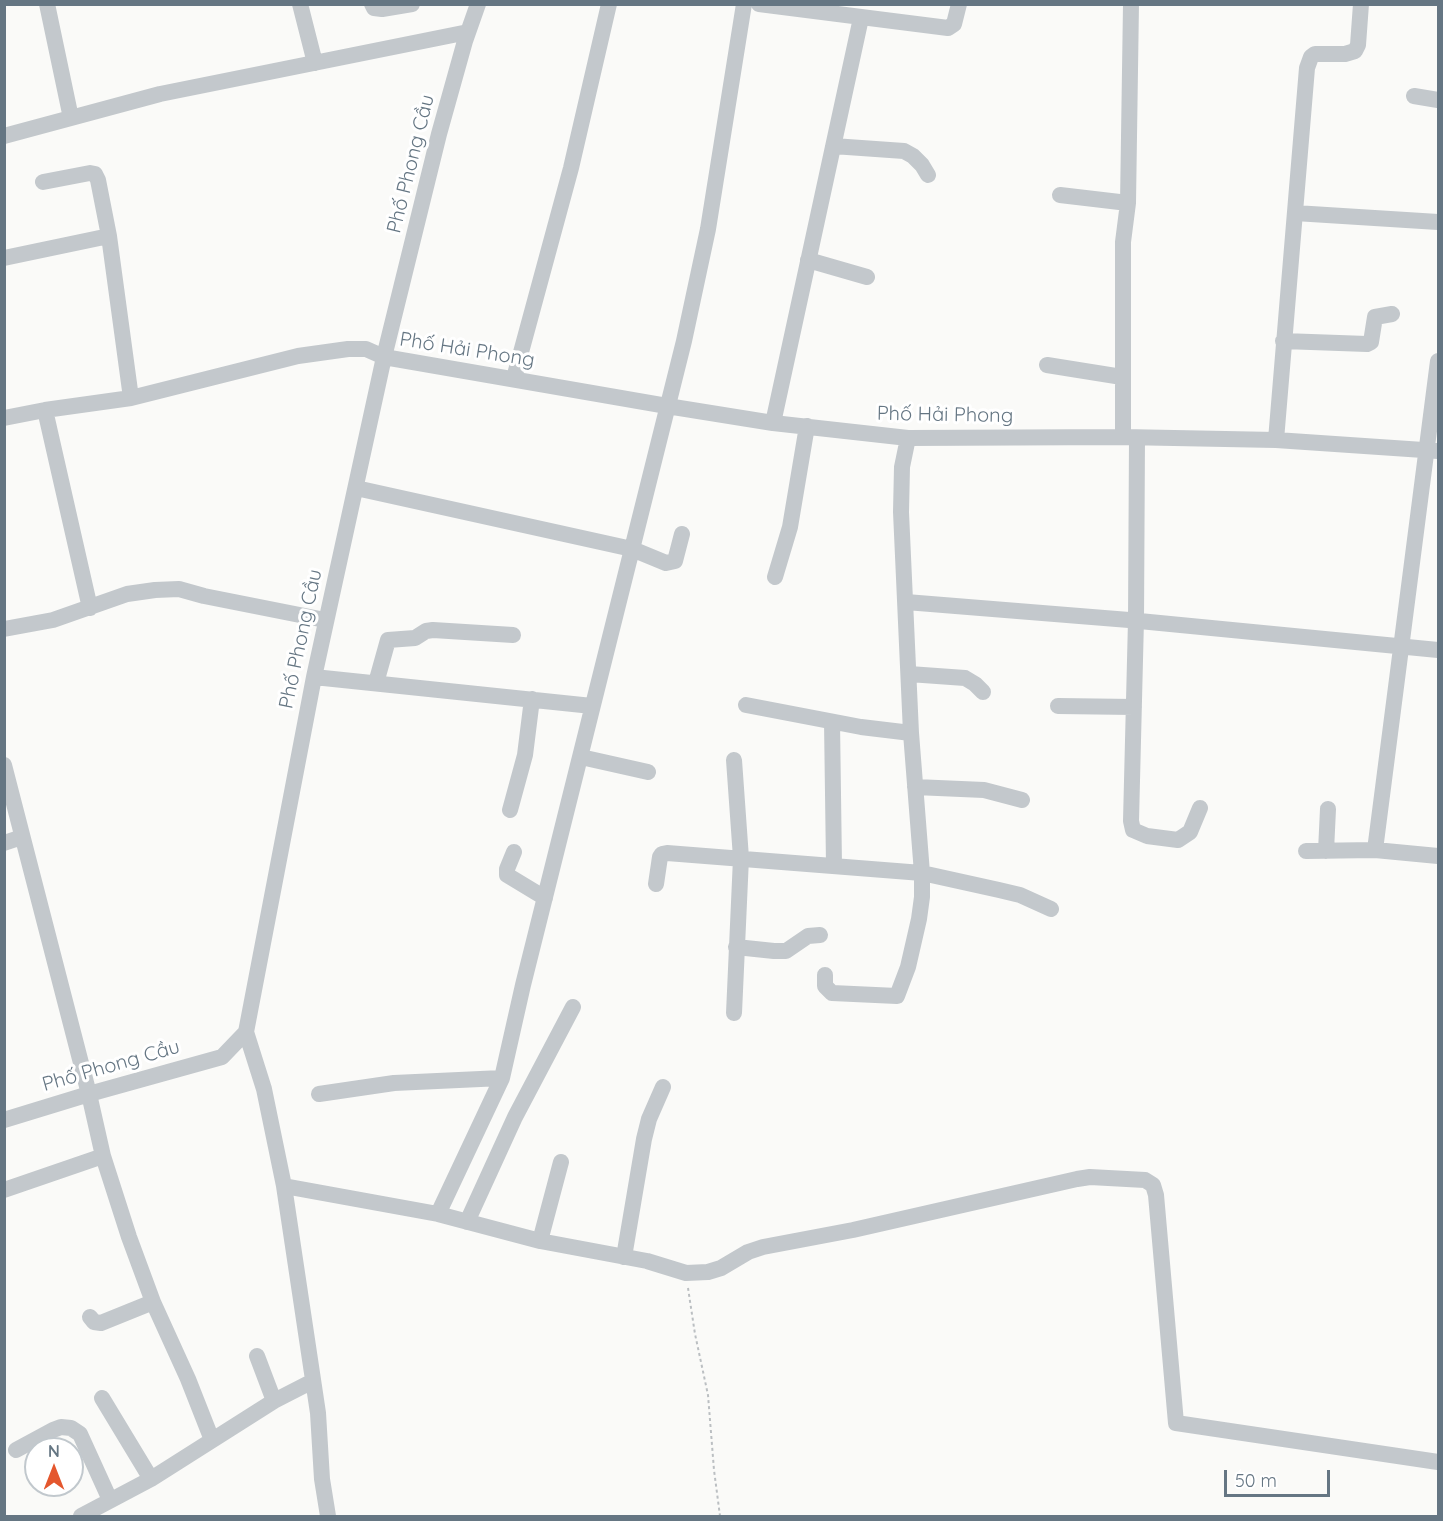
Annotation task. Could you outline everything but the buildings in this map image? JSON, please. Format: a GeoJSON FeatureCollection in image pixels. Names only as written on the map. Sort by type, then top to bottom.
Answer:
{"type":"FeatureCollection","features":[{"type":"Feature","properties":{"kind":"street"},"geometry":{"type":"LineString","coordinates":[[47,4],[71,118]]}},
{"type":"Feature","properties":{"kind":"street"},"geometry":{"type":"LineString","coordinates":[[372,4],[374,8],[382,9],[408,5]]}},
{"type":"Feature","properties":{"kind":"street","name":"Phố Phong Cầu"},"geometry":{"type":"LineString","coordinates":[[4,1120],[222,1057],[246,1032],[314,677],[384,357],[439,134],[478,4]]}},
{"type":"Feature","properties":{"kind":"street"},"geometry":{"type":"LineString","coordinates":[[514,378],[571,168],[609,4]]}},
{"type":"Feature","properties":{"kind":"street"},"geometry":{"type":"LineString","coordinates":[[452,1218],[502,1078],[666,406],[684,341],[708,229],[744,4]]}},
{"type":"Feature","properties":{"kind":"street"},"geometry":{"type":"LineString","coordinates":[[759,4],[948,28],[954,24],[959,4]]}},
{"type":"Feature","properties":{"kind":"street"},"geometry":{"type":"LineString","coordinates":[[1131,4],[1128,203],[1123,242],[1122,378],[1130,438],[1136,620],[1131,821],[1133,830],[1147,836],[1178,840],[1190,832],[1200,808]]}},
{"type":"Feature","properties":{"kind":"street"},"geometry":{"type":"LineString","coordinates":[[1276,440],[1309,61],[1315,54],[1345,54],[1355,51],[1358,45],[1362,4]]}},
{"type":"Feature","properties":{"kind":"street"},"geometry":{"type":"LineString","coordinates":[[304,5],[315,63]]}},
{"type":"Feature","properties":{"kind":"street"},"geometry":{"type":"LineString","coordinates":[[773,423],[861,18]]}},
{"type":"Feature","properties":{"kind":"street"},"geometry":{"type":"LineString","coordinates":[[4,136],[160,94],[468,32]]}},
{"type":"Feature","properties":{"kind":"street"},"geometry":{"type":"LineString","coordinates":[[1414,96],[1438,100]]}},
{"type":"Feature","properties":{"kind":"street"},"geometry":{"type":"LineString","coordinates":[[833,146],[904,151],[913,156],[928,175]]}},
{"type":"Feature","properties":{"kind":"street"},"geometry":{"type":"LineString","coordinates":[[44,182],[95,174],[101,190],[109,236],[131,398]]}},
{"type":"Feature","properties":{"kind":"street"},"geometry":{"type":"LineString","coordinates":[[1060,195],[1128,203]]}},
{"type":"Feature","properties":{"kind":"street"},"geometry":{"type":"LineString","coordinates":[[1295,213],[1438,222]]}},
{"type":"Feature","properties":{"kind":"street"},"geometry":{"type":"LineString","coordinates":[[4,258],[109,236]]}},
{"type":"Feature","properties":{"kind":"street"},"geometry":{"type":"LineString","coordinates":[[808,260],[867,277]]}},
{"type":"Feature","properties":{"kind":"street"},"geometry":{"type":"LineString","coordinates":[[1283,341],[1367,344],[1371,342],[1375,317],[1392,314]]}},
{"type":"Feature","properties":{"kind":"street","name":"Phố Hải Phong"},"geometry":{"type":"LineString","coordinates":[[4,418],[131,398],[327,351],[366,349],[384,357],[666,406],[773,423],[903,438],[1276,440],[1432,451]]}},
{"type":"Feature","properties":{"kind":"street"},"geometry":{"type":"LineString","coordinates":[[1375,850],[1401,646],[1432,451],[1438,361]]}},
{"type":"Feature","properties":{"kind":"street"},"geometry":{"type":"LineString","coordinates":[[1047,365],[1122,378]]}},
{"type":"Feature","properties":{"kind":"street"},"geometry":{"type":"LineString","coordinates":[[45,410],[90,608]]}},
{"type":"Feature","properties":{"kind":"street"},"geometry":{"type":"LineString","coordinates":[[775,577],[790,527],[807,426]]}},
{"type":"Feature","properties":{"kind":"street"},"geometry":{"type":"LineString","coordinates":[[825,975],[825,986],[832,993],[897,996],[908,967],[919,919],[922,873],[911,733],[901,512],[903,438]]}},
{"type":"Feature","properties":{"kind":"street"},"geometry":{"type":"LineString","coordinates":[[356,488],[632,549],[666,563],[675,561],[682,534]]}},
{"type":"Feature","properties":{"kind":"street"},"geometry":{"type":"LineString","coordinates":[[4,629],[53,620],[126,594],[179,589],[326,620]]}},
{"type":"Feature","properties":{"kind":"street"},"geometry":{"type":"LineString","coordinates":[[906,602],[1136,620],[1438,650]]}},
{"type":"Feature","properties":{"kind":"street"},"geometry":{"type":"LineString","coordinates":[[376,682],[388,640],[415,638],[426,631],[434,630],[513,635]]}},
{"type":"Feature","properties":{"kind":"street"},"geometry":{"type":"LineString","coordinates":[[909,674],[964,678],[984,692]]}},
{"type":"Feature","properties":{"kind":"street"},"geometry":{"type":"LineString","coordinates":[[314,677],[592,706]]}},
{"type":"Feature","properties":{"kind":"street"},"geometry":{"type":"LineString","coordinates":[[510,810],[525,755],[532,699]]}},
{"type":"Feature","properties":{"kind":"street"},"geometry":{"type":"LineString","coordinates":[[746,705],[832,722],[911,733]]}},
{"type":"Feature","properties":{"kind":"street"},"geometry":{"type":"LineString","coordinates":[[1058,706],[1134,707]]}},
{"type":"Feature","properties":{"kind":"street"},"geometry":{"type":"LineString","coordinates":[[832,722],[834,865]]}},
{"type":"Feature","properties":{"kind":"street"},"geometry":{"type":"LineString","coordinates":[[580,757],[648,772]]}},
{"type":"Feature","properties":{"kind":"street"},"geometry":{"type":"LineString","coordinates":[[734,760],[741,858],[734,1013]]}},
{"type":"Feature","properties":{"kind":"street"},"geometry":{"type":"LineString","coordinates":[[4,765],[103,1156],[153,1302],[188,1379],[212,1440]]}},
{"type":"Feature","properties":{"kind":"street"},"geometry":{"type":"LineString","coordinates":[[915,787],[984,790],[1022,800]]}},
{"type":"Feature","properties":{"kind":"street"},"geometry":{"type":"LineString","coordinates":[[1326,851],[1328,809]]}},
{"type":"Feature","properties":{"kind":"street"},"geometry":{"type":"LineString","coordinates":[[4,843],[22,837]]}},
{"type":"Feature","properties":{"kind":"street"},"geometry":{"type":"LineString","coordinates":[[1306,851],[1375,850],[1438,856]]}},
{"type":"Feature","properties":{"kind":"street"},"geometry":{"type":"LineString","coordinates":[[514,852],[507,875],[545,898]]}},
{"type":"Feature","properties":{"kind":"street"},"geometry":{"type":"LineString","coordinates":[[656,884],[662,854],[741,858],[922,873],[999,890],[1051,909]]}},
{"type":"Feature","properties":{"kind":"street"},"geometry":{"type":"LineString","coordinates":[[736,947],[786,951],[807,936],[820,935]]}},
{"type":"Feature","properties":{"kind":"street"},"geometry":{"type":"LineString","coordinates":[[452,1218],[515,1117],[573,1007]]}},
{"type":"Feature","properties":{"kind":"street"},"geometry":{"type":"LineString","coordinates":[[246,1032],[264,1089],[284,1186],[316,1397],[322,1479],[328,1516]]}},
{"type":"Feature","properties":{"kind":"street"},"geometry":{"type":"LineString","coordinates":[[319,1094],[394,1083],[502,1078]]}},
{"type":"Feature","properties":{"kind":"street"},"geometry":{"type":"LineString","coordinates":[[624,1257],[644,1139],[649,1119],[663,1087]]}},
{"type":"Feature","properties":{"kind":"street"},"geometry":{"type":"LineString","coordinates":[[4,1190],[103,1156]]}},
{"type":"Feature","properties":{"kind":"street"},"geometry":{"type":"LineString","coordinates":[[540,1241],[561,1162]]}},
{"type":"Feature","properties":{"kind":"street"},"geometry":{"type":"LineString","coordinates":[[284,1186],[452,1218],[540,1241],[647,1261],[686,1273],[708,1272],[721,1268],[748,1252],[762,1247],[910,1217],[1077,1179],[1090,1177],[1144,1180],[1153,1185],[1156,1195],[1176,1423],[1438,1462]]}},
{"type":"Feature","properties":{"kind":"street"},"geometry":{"type":"LineString","coordinates":[[90,1317],[94,1322],[101,1323],[153,1302]]}},
{"type":"Feature","properties":{"kind":"street"},"geometry":{"type":"LineString","coordinates":[[257,1356],[274,1401]]}},
{"type":"Feature","properties":{"kind":"street"},"geometry":{"type":"LineString","coordinates":[[81,1516],[152,1479],[274,1401],[316,1397]]}},
{"type":"Feature","properties":{"kind":"street"},"geometry":{"type":"LineString","coordinates":[[102,1398],[152,1479]]}},
{"type":"Feature","properties":{"kind":"street"},"geometry":{"type":"LineString","coordinates":[[16,1449],[53,1430],[61,1427],[71,1428],[80,1434],[110,1500]]}},
{"type":"Feature","properties":{"kind":"path"},"geometry":{"type":"LineString","coordinates":[[686,1273],[695,1334],[708,1395],[720,1516]]}}]}
